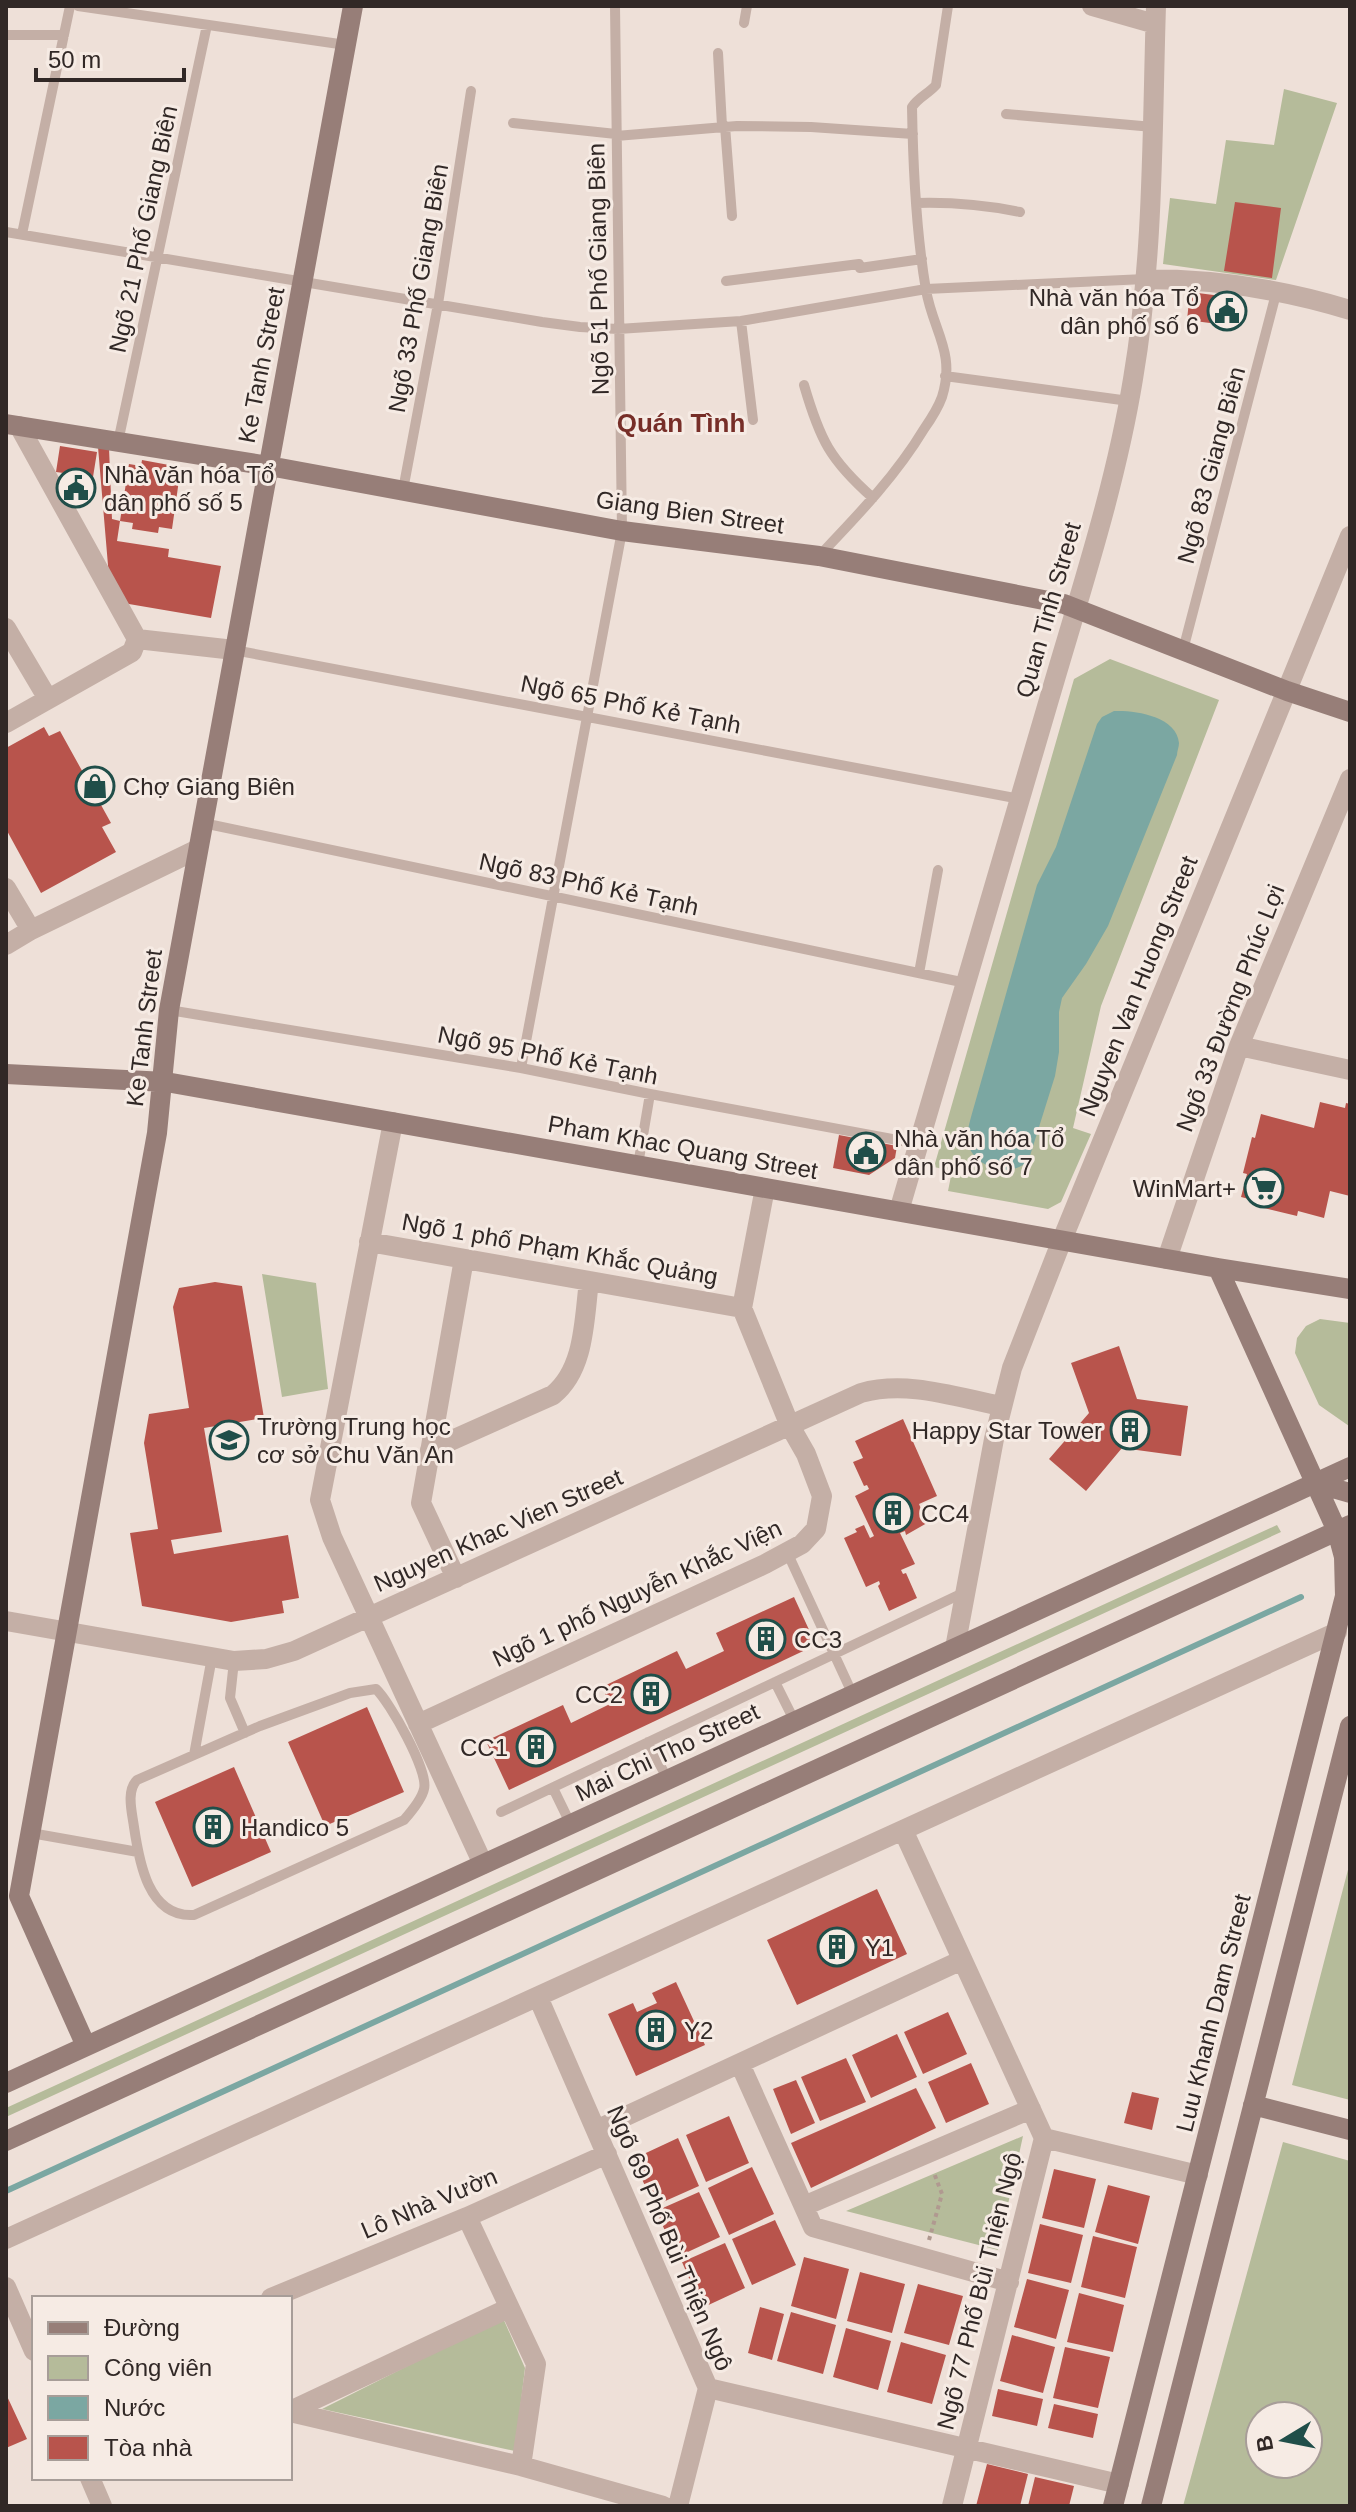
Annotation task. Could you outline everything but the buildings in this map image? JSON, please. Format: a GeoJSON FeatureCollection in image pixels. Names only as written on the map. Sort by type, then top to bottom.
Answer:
{"type":"FeatureCollection","features":[{"type":"Feature","properties":{"kind":"street","name":"Ke Tanh Street"},"geometry":{"type":"LineString","coordinates":[[86,2046],[13,1899],[31,1833],[157,1133],[169,1010],[353,6]]}},
{"type":"Feature","properties":{"kind":"street"},"geometry":{"type":"LineString","coordinates":[[1092,6],[1155,15]]}},
{"type":"Feature","properties":{"kind":"street","name":"Quan Tinh Street"},"geometry":{"type":"LineString","coordinates":[[899,1211],[1119,452],[1145,279],[1155,15]]}},
{"type":"Feature","properties":{"kind":"street"},"geometry":{"type":"LineString","coordinates":[[1145,279],[1277,290],[1350,310]]}},
{"type":"Feature","properties":{"kind":"street"},"geometry":{"type":"LineString","coordinates":[[13,425],[137,639]]}},
{"type":"Feature","properties":{"kind":"street","name":"Giang Bien Street"},"geometry":{"type":"LineString","coordinates":[[13,425],[269,466],[622,531],[819,556],[1076,607],[1287,691],[1350,712]]}},
{"type":"Feature","properties":{"kind":"street","name":"Nguyen Van Huong Street"},"geometry":{"type":"LineString","coordinates":[[955,1648],[1001,1406],[1012,1368],[1350,536]]}},
{"type":"Feature","properties":{"kind":"street"},"geometry":{"type":"LineString","coordinates":[[6,628],[48,699]]}},
{"type":"Feature","properties":{"kind":"street"},"geometry":{"type":"LineString","coordinates":[[137,639],[234,650]]}},
{"type":"Feature","properties":{"kind":"street"},"geometry":{"type":"LineString","coordinates":[[6,723],[132,652],[137,639]]}},
{"type":"Feature","properties":{"kind":"street","name":"Ngõ 33 Đường Phúc Lợi"},"geometry":{"type":"LineString","coordinates":[[1167,1259],[1239,1046],[1350,779]]}},
{"type":"Feature","properties":{"kind":"street"},"geometry":{"type":"LineString","coordinates":[[6,945],[198,849]]}},
{"type":"Feature","properties":{"kind":"street"},"geometry":{"type":"LineString","coordinates":[[6,888],[31,930]]}},
{"type":"Feature","properties":{"kind":"street"},"geometry":{"type":"LineString","coordinates":[[1239,1046],[1350,1070]]}},
{"type":"Feature","properties":{"kind":"street","name":"Pham Khac Quang Street"},"geometry":{"type":"LineString","coordinates":[[6,1074],[161,1082],[1350,1289]]}},
{"type":"Feature","properties":{"kind":"street"},"geometry":{"type":"LineString","coordinates":[[393,1122],[320,1500],[332,1537],[483,1864]]}},
{"type":"Feature","properties":{"kind":"street","name":"Ngõ 1 phố Phạm Khắc Quảng"},"geometry":{"type":"LineString","coordinates":[[765,1188],[742,1308],[790,1426]]}},
{"type":"Feature","properties":{"kind":"street","name":"Ngõ 1 phố Phạm Khắc Quảng"},"geometry":{"type":"LineString","coordinates":[[369,1242],[742,1308]]}},
{"type":"Feature","properties":{"kind":"street"},"geometry":{"type":"LineString","coordinates":[[456,1578],[421,1503],[464,1259]]}},
{"type":"Feature","properties":{"kind":"street","name":"Luu Khanh Dam Street"},"geometry":{"type":"LineString","coordinates":[[1113,2506],[1343,1629],[1343,1528],[1315,1483],[1218,1268]]}},
{"type":"Feature","properties":{"kind":"street"},"geometry":{"type":"LineString","coordinates":[[430,1450],[553,1395],[566,1384],[579,1354],[589,1281]]}},
{"type":"Feature","properties":{"kind":"street","name":"Nguyen Khac Vien Street"},"geometry":{"type":"LineString","coordinates":[[6,1621],[234,1661],[266,1659],[285,1654],[369,1617],[861,1393],[882,1388],[918,1389],[1001,1406]]}},
{"type":"Feature","properties":{"kind":"street","name":"Ngõ 1 phố Nguyễn Khắc Viện"},"geometry":{"type":"LineString","coordinates":[[418,1724],[802,1544],[816,1529],[822,1496],[806,1454],[790,1426]]}},
{"type":"Feature","properties":{"kind":"street","name":"Mai Chi Tho Street"},"geometry":{"type":"LineString","coordinates":[[6,2083],[1350,1467]]}},
{"type":"Feature","properties":{"kind":"street"},"geometry":{"type":"LineString","coordinates":[[1315,1483],[1350,1493]]}},
{"type":"Feature","properties":{"kind":"street"},"geometry":{"type":"LineString","coordinates":[[6,2141],[1343,1528],[1350,1505]]}},
{"type":"Feature","properties":{"kind":"street"},"geometry":{"type":"LineString","coordinates":[[6,2239],[1343,1629]]}},
{"type":"Feature","properties":{"kind":"street"},"geometry":{"type":"LineString","coordinates":[[1151,2506],[1350,1726]]}},
{"type":"Feature","properties":{"kind":"street","name":"Ngõ 77 Phố Bùi Thiện Ngộ"},"geometry":{"type":"LineString","coordinates":[[903,1830],[1044,2138],[952,2506]]}},
{"type":"Feature","properties":{"kind":"street"},"geometry":{"type":"LineString","coordinates":[[596,2130],[962,1960]]}},
{"type":"Feature","properties":{"kind":"street","name":"Ngõ 69 Phố Bùi Thiện Ngô"},"geometry":{"type":"LineString","coordinates":[[538,1997],[708,2388],[678,2506]]}},
{"type":"Feature","properties":{"kind":"street"},"geometry":{"type":"LineString","coordinates":[[740,2064],[813,2227],[1009,2282]]}},
{"type":"Feature","properties":{"kind":"street"},"geometry":{"type":"LineString","coordinates":[[1253,2105],[1350,2130]]}},
{"type":"Feature","properties":{"kind":"street"},"geometry":{"type":"LineString","coordinates":[[804,2206],[1031,2109]]}},
{"type":"Feature","properties":{"kind":"street"},"geometry":{"type":"LineString","coordinates":[[1044,2138],[1198,2175]]}},
{"type":"Feature","properties":{"kind":"street","name":"Lô Nhà Vườn"},"geometry":{"type":"LineString","coordinates":[[276,2296],[467,2217],[607,2154]]}},
{"type":"Feature","properties":{"kind":"street"},"geometry":{"type":"LineString","coordinates":[[467,2217],[536,2364],[521,2466]]}},
{"type":"Feature","properties":{"kind":"street"},"geometry":{"type":"LineString","coordinates":[[6,2287],[32,2346]]}},
{"type":"Feature","properties":{"kind":"street"},"geometry":{"type":"LineString","coordinates":[[292,2411],[509,2308]]}},
{"type":"Feature","properties":{"kind":"street"},"geometry":{"type":"LineString","coordinates":[[708,2388],[1119,2484]]}},
{"type":"Feature","properties":{"kind":"street"},"geometry":{"type":"LineString","coordinates":[[292,2412],[521,2466],[663,2506]]}},
{"type":"Feature","properties":{"kind":"street"},"geometry":{"type":"LineString","coordinates":[[91,2480],[102,2506]]}},
{"type":"Feature","properties":{"kind":"lane"},"geometry":{"type":"LineString","coordinates":[[22,234],[70,6]]}},
{"type":"Feature","properties":{"kind":"lane"},"geometry":{"type":"LineString","coordinates":[[78,6],[128,10],[346,45]]}},
{"type":"Feature","properties":{"kind":"lane","name":"Ngõ 51 Phố Giang Biên"},"geometry":{"type":"LineString","coordinates":[[521,1068],[622,531],[615,6]]}},
{"type":"Feature","properties":{"kind":"lane"},"geometry":{"type":"LineString","coordinates":[[744,23],[747,6]]}},
{"type":"Feature","properties":{"kind":"lane"},"geometry":{"type":"LineString","coordinates":[[819,556],[888,482],[942,397],[946,352],[926,289],[912,107],[918,98],[936,85],[948,6]]}},
{"type":"Feature","properties":{"kind":"lane","name":"Ngõ 21 Phố Giang Biên"},"geometry":{"type":"LineString","coordinates":[[118,442],[207,25]]}},
{"type":"Feature","properties":{"kind":"lane"},"geometry":{"type":"LineString","coordinates":[[6,35],[64,35]]}},
{"type":"Feature","properties":{"kind":"lane"},"geometry":{"type":"LineString","coordinates":[[718,53],[732,216]]}},
{"type":"Feature","properties":{"kind":"lane","name":"Ngõ 33 Phố Giang Biên"},"geometry":{"type":"LineString","coordinates":[[403,490],[438,304],[471,91]]}},
{"type":"Feature","properties":{"kind":"lane"},"geometry":{"type":"LineString","coordinates":[[1006,114],[1153,127]]}},
{"type":"Feature","properties":{"kind":"lane"},"geometry":{"type":"LineString","coordinates":[[513,123],[616,135],[724,126],[811,127],[913,134]]}},
{"type":"Feature","properties":{"kind":"lane"},"geometry":{"type":"LineString","coordinates":[[917,203],[965,203],[1020,212]]}},
{"type":"Feature","properties":{"kind":"lane"},"geometry":{"type":"LineString","coordinates":[[6,232],[580,327],[618,329],[741,321],[926,289],[1145,279]]}},
{"type":"Feature","properties":{"kind":"lane"},"geometry":{"type":"LineString","coordinates":[[726,281],[922,259]]}},
{"type":"Feature","properties":{"kind":"lane","name":"Ngõ 83 Giang Biên"},"geometry":{"type":"LineString","coordinates":[[1183,650],[1277,290]]}},
{"type":"Feature","properties":{"kind":"lane"},"geometry":{"type":"LineString","coordinates":[[741,321],[753,420]]}},
{"type":"Feature","properties":{"kind":"lane"},"geometry":{"type":"LineString","coordinates":[[945,376],[1129,401]]}},
{"type":"Feature","properties":{"kind":"lane"},"geometry":{"type":"LineString","coordinates":[[804,385],[812,414],[827,448],[843,469],[873,498]]}},
{"type":"Feature","properties":{"kind":"lane","name":"Ngõ 65 Phố Kẻ Tạnh"},"geometry":{"type":"LineString","coordinates":[[234,650],[1020,799]]}},
{"type":"Feature","properties":{"kind":"lane","name":"Ngõ 83 Phố Kẻ Tạnh"},"geometry":{"type":"LineString","coordinates":[[203,823],[966,983]]}},
{"type":"Feature","properties":{"kind":"lane"},"geometry":{"type":"LineString","coordinates":[[919,973],[938,870]]}},
{"type":"Feature","properties":{"kind":"lane","name":"Ngõ 95 Phố Kẻ Tạnh"},"geometry":{"type":"LineString","coordinates":[[169,1010],[521,1068],[919,1144]]}},
{"type":"Feature","properties":{"kind":"lane"},"geometry":{"type":"LineString","coordinates":[[638,1165],[650,1094]]}},
{"type":"Feature","properties":{"kind":"lane"},"geometry":{"type":"LineString","coordinates":[[787,1552],[853,1695]]}},
{"type":"Feature","properties":{"kind":"lane"},"geometry":{"type":"LineString","coordinates":[[501,1812],[965,1592]]}},
{"type":"Feature","properties":{"kind":"lane"},"geometry":{"type":"LineString","coordinates":[[194,1755],[212,1657]]}},
{"type":"Feature","properties":{"kind":"lane"},"geometry":{"type":"LineString","coordinates":[[234,1661],[230,1698],[245,1733]]}},
{"type":"Feature","properties":{"kind":"lane"},"geometry":{"type":"LineString","coordinates":[[775,1682],[795,1722]]}},
{"type":"Feature","properties":{"kind":"lane"},"geometry":{"type":"LineString","coordinates":[[376,1689],[396,1718],[421,1768],[424,1790],[400,1823],[194,1915],[167,1909],[147,1884],[138,1852],[131,1788],[137,1780],[245,1733],[350,1693],[376,1689]]}},
{"type":"Feature","properties":{"kind":"lane"},"geometry":{"type":"LineString","coordinates":[[648,1742],[668,1780]]}},
{"type":"Feature","properties":{"kind":"lane"},"geometry":{"type":"LineString","coordinates":[[553,1788],[571,1825]]}},
{"type":"Feature","properties":{"kind":"lane"},"geometry":{"type":"LineString","coordinates":[[31,1833],[138,1852]]}},
{"type":"Feature","properties":{"kind":"path"},"geometry":{"type":"LineString","coordinates":[[924,2258],[942,2194],[926,2154]]}},
{"type":"Feature","properties":{"kind":"green space"},"geometry":{"type":"Polygon","coordinates":[[[1284,89],[1337,103],[1276,280],[1163,264],[1170,198],[1216,204],[1226,140],[1274,145],[1284,89]]]}},
{"type":"Feature","properties":{"kind":"green space"},"geometry":{"type":"Polygon","coordinates":[[[1110,659],[1219,700],[1101,1006],[1073,1128],[1091,1134],[1061,1202],[1048,1209],[948,1191],[952,1171],[934,1167],[1074,679],[1110,659]]]}},
{"type":"Feature","properties":{"kind":"green space"},"geometry":{"type":"Polygon","coordinates":[[[262,1274],[316,1283],[328,1389],[282,1397],[262,1274]]]}},
{"type":"Feature","properties":{"kind":"green space"},"geometry":{"type":"Polygon","coordinates":[[[1320,1319],[1350,1323],[1349,1426],[1319,1405],[1295,1353],[1297,1338],[1306,1326],[1320,1319]]]}},
{"type":"Feature","properties":{"kind":"green space"},"geometry":{"type":"Polygon","coordinates":[[[1277,1525],[1281,1532],[6,2117],[6,2108],[1277,1525]]]}},
{"type":"Feature","properties":{"kind":"green space"},"geometry":{"type":"Polygon","coordinates":[[[1350,1862],[1350,2100],[1292,2085],[1350,1862]]]}},
{"type":"Feature","properties":{"kind":"green space"},"geometry":{"type":"Polygon","coordinates":[[[1023,2136],[998,2250],[846,2211],[1023,2136]]]}},
{"type":"Feature","properties":{"kind":"green space"},"geometry":{"type":"Polygon","coordinates":[[[1283,2142],[1350,2161],[1350,2506],[1183,2506],[1283,2142]]]}},
{"type":"Feature","properties":{"kind":"green space"},"geometry":{"type":"Polygon","coordinates":[[[503,2318],[525,2368],[515,2451],[322,2409],[503,2318]]]}},
{"type":"Feature","properties":{"kind":"water"},"geometry":{"type":"Polygon","coordinates":[[[1114,711],[1153,716],[1171,726],[1179,743],[1177,755],[1108,926],[1062,998],[1055,1076],[1029,1159],[1014,1169],[995,1168],[986,1165],[971,1152],[967,1137],[971,1117],[1037,885],[1056,847],[1097,724],[1102,717],[1114,711]]]}},
{"type":"Feature","properties":{"kind":"waterway"},"geometry":{"type":"LineString","coordinates":[[6,2191],[1301,1597]]}},
{"type":"Feature","properties":{"kind":"place","name":"Nhà văn hóa Tổ dân phố số 6"},"geometry":{"type":"Point","coordinates":[1227,311]}},
{"type":"Feature","properties":{"kind":"place","name":"Nhà văn hóa Tổ dân phố số 5"},"geometry":{"type":"Point","coordinates":[76,488]}},
{"type":"Feature","properties":{"kind":"place","name":"Chợ Giang Biên"},"geometry":{"type":"Point","coordinates":[95,786]}},
{"type":"Feature","properties":{"kind":"place","name":"Nhà văn hóa Tổ dân phố số 7"},"geometry":{"type":"Point","coordinates":[866,1152]}},
{"type":"Feature","properties":{"kind":"place","name":"WinMart+"},"geometry":{"type":"Point","coordinates":[1264,1188]}},
{"type":"Feature","properties":{"kind":"place","name":"Happy Star Tower"},"geometry":{"type":"Point","coordinates":[1130,1430]}},
{"type":"Feature","properties":{"kind":"place","name":"Trường Trung học cơ sở Chu Văn An"},"geometry":{"type":"Point","coordinates":[229,1440]}},
{"type":"Feature","properties":{"kind":"place","name":"CC4"},"geometry":{"type":"Point","coordinates":[893,1513]}},
{"type":"Feature","properties":{"kind":"place","name":"CC3"},"geometry":{"type":"Point","coordinates":[766,1639]}},
{"type":"Feature","properties":{"kind":"place","name":"CC2"},"geometry":{"type":"Point","coordinates":[651,1694]}},
{"type":"Feature","properties":{"kind":"place","name":"CC1"},"geometry":{"type":"Point","coordinates":[536,1747]}},
{"type":"Feature","properties":{"kind":"place","name":"Handico 5"},"geometry":{"type":"Point","coordinates":[213,1827]}},
{"type":"Feature","properties":{"kind":"place","name":"Y1"},"geometry":{"type":"Point","coordinates":[837,1947]}},
{"type":"Feature","properties":{"kind":"place","name":"Y2"},"geometry":{"type":"Point","coordinates":[656,2030]}},
{"type":"Feature","properties":{"kind":"district","name":"Quán Tình"},"geometry":{"type":"Point","coordinates":[681,423]}}]}
